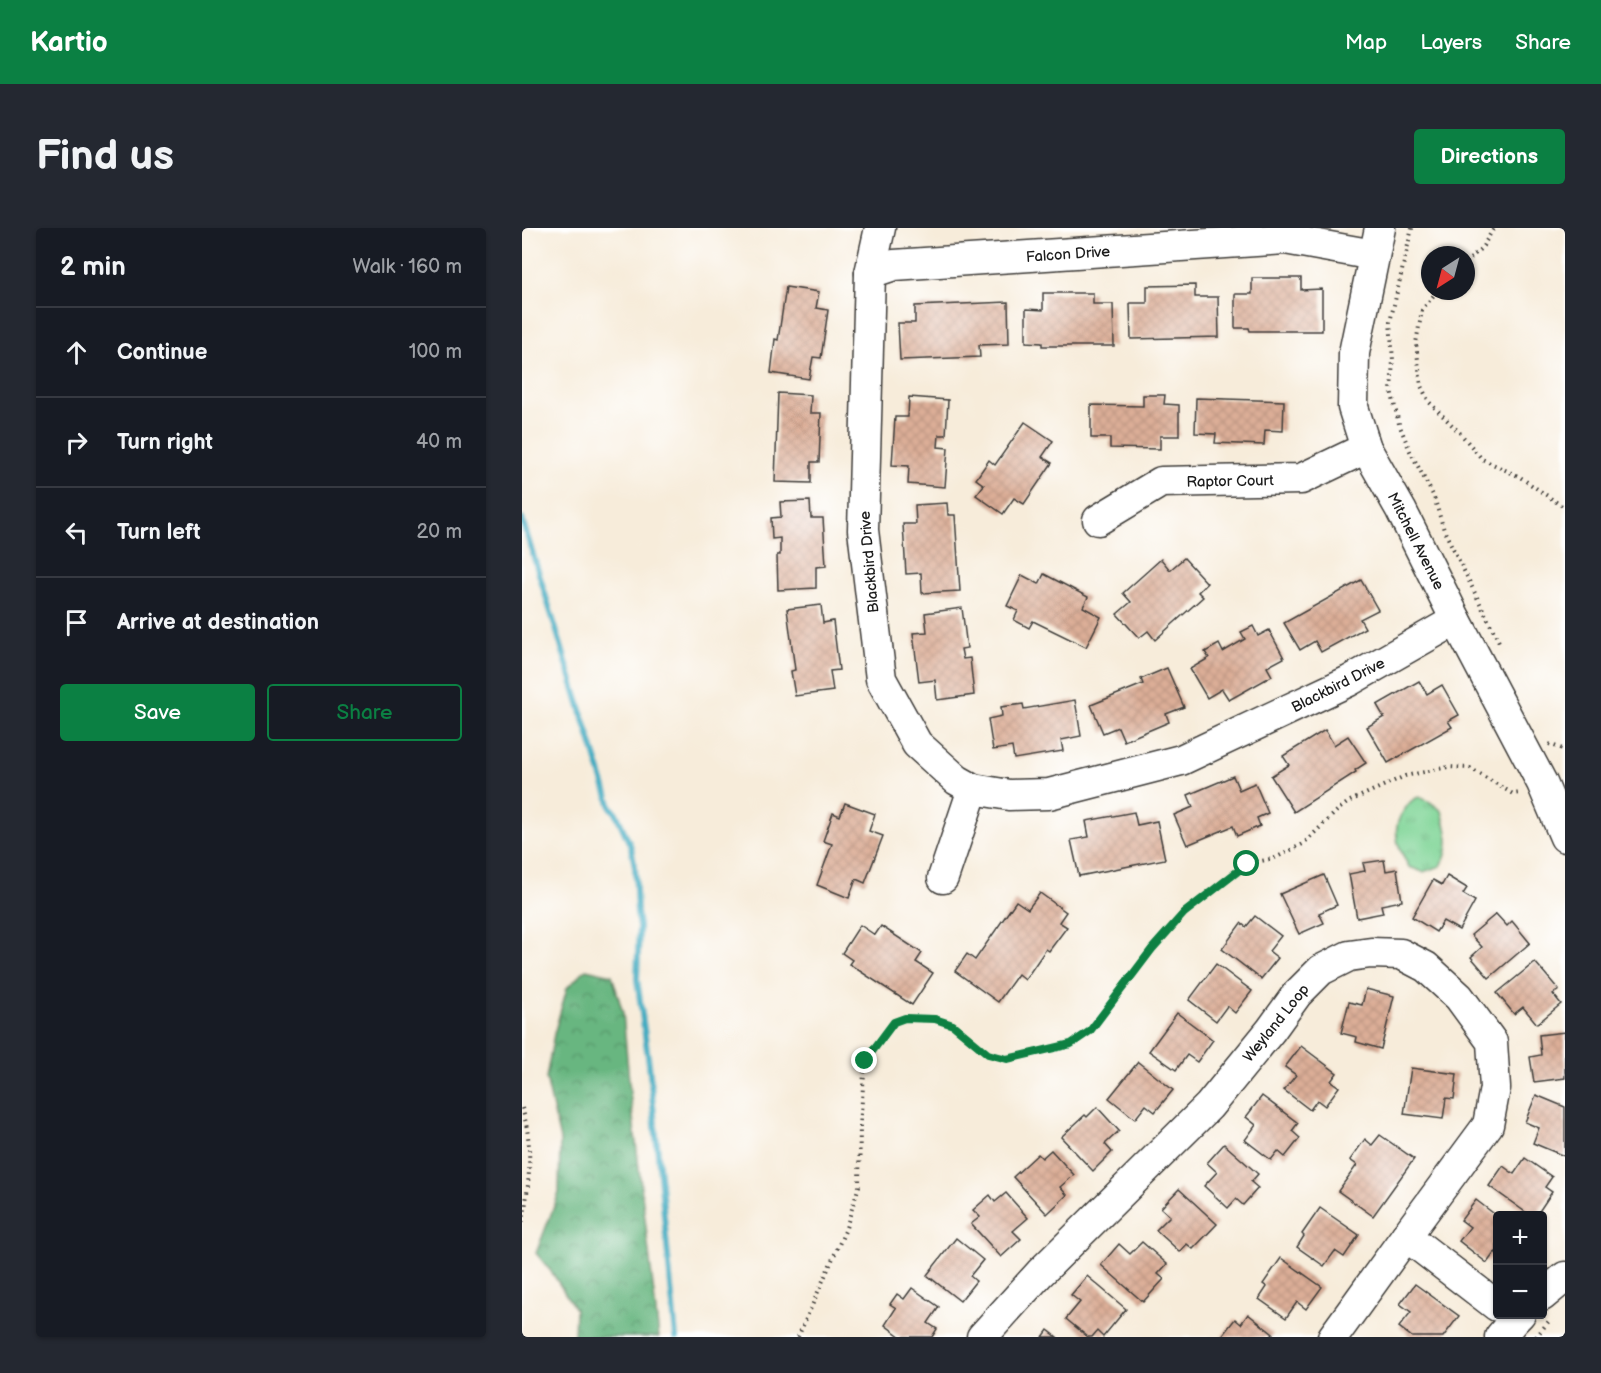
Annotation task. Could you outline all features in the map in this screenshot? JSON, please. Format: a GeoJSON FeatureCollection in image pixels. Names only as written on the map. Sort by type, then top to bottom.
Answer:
{"type":"FeatureCollection","features":[{"type":"Feature","properties":{"kind":"street","name":"Blackbird Drive"},"geometry":{"type":"LineString","coordinates":[[880,228],[870,273],[863,530],[880,679],[917,744],[957,780],[973,789],[1009,795],[1049,795],[1181,760],[1349,681],[1456,620]]}},
{"type":"Feature","properties":{"kind":"street","name":"Falcon Drive"},"geometry":{"type":"LineString","coordinates":[[870,273],[894,265],[1285,239],[1377,241]]}},
{"type":"Feature","properties":{"kind":"street","name":"Mitchell Avenue"},"geometry":{"type":"LineString","coordinates":[[1377,241],[1354,353],[1353,407],[1365,448],[1401,510],[1542,783],[1565,837]]}},
{"type":"Feature","properties":{"kind":"street","name":"Raptor Court"},"geometry":{"type":"LineString","coordinates":[[1098,520],[1161,482],[1301,479],[1365,448]]}},
{"type":"Feature","properties":{"kind":"street"},"geometry":{"type":"LineString","coordinates":[[943,878],[973,789]]}},
{"type":"Feature","properties":{"kind":"street","name":"Weyland Loop"},"geometry":{"type":"LineString","coordinates":[[982,1337],[1040,1273],[1209,1106],[1297,994],[1321,970],[1349,956],[1371,953],[1401,954],[1426,967],[1459,997],[1492,1042],[1495,1088],[1488,1125],[1333,1337]]}},
{"type":"Feature","properties":{"kind":"street"},"geometry":{"type":"LineString","coordinates":[[1406,1236],[1493,1306]]}},
{"type":"Feature","properties":{"kind":"street"},"geometry":{"type":"LineString","coordinates":[[1547,1292],[1565,1277]]}},
{"type":"Feature","properties":{"kind":"path"},"geometry":{"type":"LineString","coordinates":[[1412,228],[1390,322],[1393,360],[1391,390],[1399,424],[1410,451],[1434,497],[1444,530],[1501,646]]}},
{"type":"Feature","properties":{"kind":"path"},"geometry":{"type":"LineString","coordinates":[[1475,254],[1494,228]]}},
{"type":"Feature","properties":{"kind":"path"},"geometry":{"type":"LineString","coordinates":[[1430,300],[1422,310],[1416,344],[1421,386],[1429,402],[1482,459],[1520,477],[1565,508]]}},
{"type":"Feature","properties":{"kind":"path"},"geometry":{"type":"LineString","coordinates":[[1545,735],[1553,753]]}},
{"type":"Feature","properties":{"kind":"path"},"geometry":{"type":"LineString","coordinates":[[1549,743],[1565,750]]}},
{"type":"Feature","properties":{"kind":"path"},"geometry":{"type":"LineString","coordinates":[[798,1337],[845,1231],[859,1186],[860,1126],[865,1061],[894,1022],[905,1018],[935,1019],[953,1025],[988,1054],[1007,1059],[1071,1044],[1090,1031],[1152,949],[1184,913],[1247,864],[1275,858],[1303,844],[1350,801],[1405,776],[1448,767],[1470,768],[1513,794],[1524,793]]}},
{"type":"Feature","properties":{"kind":"path"},"geometry":{"type":"LineString","coordinates":[[522,1108],[526,1121],[529,1158],[522,1226]]}},
{"type":"Feature","properties":{"kind":"green space"},"geometry":{"type":"Polygon","coordinates":[[[1419,797],[1442,811],[1448,839],[1447,852],[1441,866],[1423,872],[1409,867],[1401,852],[1396,831],[1400,816],[1414,799],[1419,797]]]}},
{"type":"Feature","properties":{"kind":"green space"},"geometry":{"type":"Polygon","coordinates":[[[586,969],[612,975],[623,1013],[659,1337],[574,1337],[575,1309],[553,1274],[536,1253],[559,1193],[560,1140],[546,1078],[554,1034],[567,988],[586,969]]]}},
{"type":"Feature","properties":{"kind":"building"},"geometry":{"type":"Polygon","coordinates":[[[1252,278],[1301,278],[1301,290],[1322,289],[1322,331],[1250,331],[1249,328],[1235,328],[1235,294],[1252,294],[1252,278]]]}},
{"type":"Feature","properties":{"kind":"building"},"geometry":{"type":"Polygon","coordinates":[[[1195,285],[1195,297],[1218,297],[1219,337],[1131,339],[1130,303],[1147,303],[1147,286],[1195,285]]]}},
{"type":"Feature","properties":{"kind":"building"},"geometry":{"type":"Polygon","coordinates":[[[786,287],[819,292],[816,308],[828,310],[821,358],[813,357],[809,379],[771,373],[775,339],[778,340],[786,287]]]}},
{"type":"Feature","properties":{"kind":"building"},"geometry":{"type":"Polygon","coordinates":[[[1043,293],[1093,293],[1093,304],[1113,304],[1114,346],[1042,346],[1042,343],[1026,342],[1026,309],[1043,310],[1043,293]]]}},
{"type":"Feature","properties":{"kind":"building"},"geometry":{"type":"Polygon","coordinates":[[[1008,302],[1009,344],[979,345],[980,357],[900,360],[898,323],[915,323],[915,306],[1008,302]]]}},
{"type":"Feature","properties":{"kind":"building"},"geometry":{"type":"Polygon","coordinates":[[[778,393],[811,395],[810,413],[821,413],[819,462],[811,462],[811,483],[775,482],[778,393]]]}},
{"type":"Feature","properties":{"kind":"building"},"geometry":{"type":"Polygon","coordinates":[[[1143,395],[1165,395],[1164,404],[1179,405],[1179,436],[1160,436],[1160,449],[1110,448],[1110,438],[1091,438],[1091,405],[1143,406],[1143,395]]]}},
{"type":"Feature","properties":{"kind":"building"},"geometry":{"type":"Polygon","coordinates":[[[909,397],[948,400],[946,435],[939,435],[938,447],[948,448],[945,487],[908,484],[909,466],[892,465],[895,417],[908,417],[909,397]]]}},
{"type":"Feature","properties":{"kind":"building"},"geometry":{"type":"Polygon","coordinates":[[[1196,398],[1284,401],[1283,431],[1265,430],[1264,445],[1215,443],[1216,434],[1195,433],[1196,398]]]}},
{"type":"Feature","properties":{"kind":"building"},"geometry":{"type":"Polygon","coordinates":[[[1025,422],[1053,441],[1042,457],[1052,463],[1024,504],[1014,498],[1003,514],[976,495],[984,485],[976,479],[989,460],[995,465],[1025,422]]]}},
{"type":"Feature","properties":{"kind":"building"},"geometry":{"type":"Polygon","coordinates":[[[810,501],[811,518],[823,518],[826,566],[816,567],[816,588],[778,590],[777,555],[780,555],[780,538],[772,539],[771,518],[781,517],[780,502],[810,501]]]}},
{"type":"Feature","properties":{"kind":"building"},"geometry":{"type":"Polygon","coordinates":[[[947,503],[948,515],[955,515],[960,591],[922,593],[921,573],[906,574],[903,524],[916,524],[915,505],[947,503]]]}},
{"type":"Feature","properties":{"kind":"building"},"geometry":{"type":"Polygon","coordinates":[[[1184,558],[1207,583],[1198,592],[1203,597],[1155,640],[1148,631],[1139,638],[1117,614],[1131,602],[1123,593],[1161,559],[1170,570],[1184,558]]]}},
{"type":"Feature","properties":{"kind":"building"},"geometry":{"type":"Polygon","coordinates":[[[1044,574],[1088,597],[1083,607],[1101,617],[1086,647],[1033,621],[1029,628],[1014,620],[1018,611],[1007,606],[1022,575],[1039,584],[1044,574]]]}},
{"type":"Feature","properties":{"kind":"building"},"geometry":{"type":"Polygon","coordinates":[[[1361,580],[1378,610],[1360,619],[1365,628],[1321,652],[1315,641],[1300,650],[1284,623],[1361,580]]]}},
{"type":"Feature","properties":{"kind":"building"},"geometry":{"type":"Polygon","coordinates":[[[821,605],[823,623],[833,621],[839,670],[830,671],[833,691],[795,696],[791,671],[795,670],[787,609],[821,605]]]}},
{"type":"Feature","properties":{"kind":"building"},"geometry":{"type":"Polygon","coordinates":[[[962,608],[967,648],[961,649],[963,659],[970,658],[974,695],[937,700],[935,680],[919,682],[913,633],[927,632],[925,613],[962,608]]]}},
{"type":"Feature","properties":{"kind":"building"},"geometry":{"type":"Polygon","coordinates":[[[1253,626],[1258,636],[1269,630],[1284,658],[1267,667],[1272,676],[1229,700],[1222,689],[1207,698],[1190,669],[1209,658],[1205,652],[1219,644],[1223,652],[1245,639],[1241,632],[1253,626]]]}},
{"type":"Feature","properties":{"kind":"building"},"geometry":{"type":"Polygon","coordinates":[[[1167,668],[1184,707],[1166,714],[1169,722],[1124,741],[1118,727],[1103,733],[1091,705],[1143,684],[1141,679],[1167,668]]]}},
{"type":"Feature","properties":{"kind":"building"},"geometry":{"type":"Polygon","coordinates":[[[1419,681],[1427,694],[1442,685],[1459,715],[1448,721],[1452,727],[1388,763],[1367,727],[1384,717],[1377,705],[1419,681]]]}},
{"type":"Feature","properties":{"kind":"building"},"geometry":{"type":"Polygon","coordinates":[[[1075,700],[1081,736],[1061,740],[1063,751],[1014,759],[1012,747],[993,750],[988,719],[1002,716],[1001,707],[1023,704],[1024,709],[1075,700]]]}},
{"type":"Feature","properties":{"kind":"building"},"geometry":{"type":"Polygon","coordinates":[[[1325,730],[1334,745],[1348,736],[1366,763],[1355,770],[1356,772],[1294,812],[1271,776],[1289,765],[1283,756],[1325,730]]]}},
{"type":"Feature","properties":{"kind":"building"},"geometry":{"type":"Polygon","coordinates":[[[1233,776],[1239,790],[1255,783],[1268,813],[1257,818],[1260,826],[1237,836],[1233,826],[1187,845],[1174,815],[1193,807],[1188,795],[1233,776]]]}},
{"type":"Feature","properties":{"kind":"building"},"geometry":{"type":"Polygon","coordinates":[[[845,803],[875,814],[869,831],[883,836],[865,883],[856,879],[849,898],[817,885],[832,844],[823,841],[833,813],[840,816],[845,803]]]}},
{"type":"Feature","properties":{"kind":"building"},"geometry":{"type":"Polygon","coordinates":[[[1134,812],[1137,825],[1157,821],[1165,859],[1079,876],[1071,840],[1089,837],[1086,821],[1134,812]]]}},
{"type":"Feature","properties":{"kind":"building"},"geometry":{"type":"Polygon","coordinates":[[[1384,860],[1386,871],[1397,869],[1402,901],[1381,905],[1383,913],[1357,918],[1349,874],[1365,871],[1363,863],[1384,860]]]}},
{"type":"Feature","properties":{"kind":"building"},"geometry":{"type":"Polygon","coordinates":[[[1324,875],[1337,905],[1319,913],[1324,923],[1299,934],[1280,894],[1324,875]]]}},
{"type":"Feature","properties":{"kind":"building"},"geometry":{"type":"Polygon","coordinates":[[[1447,876],[1467,888],[1463,894],[1475,901],[1459,930],[1443,921],[1436,932],[1412,917],[1433,880],[1442,885],[1447,876]]]}},
{"type":"Feature","properties":{"kind":"building"},"geometry":{"type":"Polygon","coordinates":[[[1040,893],[1066,912],[1059,922],[1067,927],[1049,951],[1046,949],[1025,980],[1018,974],[998,1002],[955,971],[967,954],[975,960],[1016,901],[1028,909],[1040,893]]]}},
{"type":"Feature","properties":{"kind":"building"},"geometry":{"type":"Polygon","coordinates":[[[1496,914],[1507,926],[1512,921],[1530,943],[1489,978],[1471,957],[1482,947],[1471,935],[1496,914]]]}},
{"type":"Feature","properties":{"kind":"building"},"geometry":{"type":"Polygon","coordinates":[[[1255,916],[1281,936],[1269,951],[1278,958],[1261,979],[1222,949],[1241,923],[1246,927],[1255,916]]]}},
{"type":"Feature","properties":{"kind":"building"},"geometry":{"type":"Polygon","coordinates":[[[860,925],[875,935],[881,926],[922,953],[916,962],[933,973],[912,1005],[849,964],[852,960],[842,953],[860,925]]]}},
{"type":"Feature","properties":{"kind":"building"},"geometry":{"type":"Polygon","coordinates":[[[1535,962],[1559,990],[1553,994],[1561,1004],[1537,1024],[1523,1007],[1514,1014],[1497,993],[1535,962]]]}},
{"type":"Feature","properties":{"kind":"building"},"geometry":{"type":"Polygon","coordinates":[[[1216,964],[1252,991],[1235,1013],[1227,1006],[1216,1021],[1189,1000],[1216,964]]]}},
{"type":"Feature","properties":{"kind":"building"},"geometry":{"type":"Polygon","coordinates":[[[1366,989],[1394,996],[1381,1049],[1356,1042],[1357,1037],[1341,1033],[1349,1002],[1362,1005],[1366,989]]]}},
{"type":"Feature","properties":{"kind":"building"},"geometry":{"type":"Polygon","coordinates":[[[1177,1013],[1213,1040],[1197,1062],[1187,1055],[1176,1070],[1149,1051],[1177,1013]]]}},
{"type":"Feature","properties":{"kind":"building"},"geometry":{"type":"Polygon","coordinates":[[[1565,1032],[1565,1078],[1534,1082],[1530,1057],[1541,1055],[1539,1035],[1565,1032]]]}},
{"type":"Feature","properties":{"kind":"building"},"geometry":{"type":"Polygon","coordinates":[[[1301,1046],[1337,1073],[1331,1081],[1339,1087],[1325,1106],[1317,1100],[1310,1110],[1284,1090],[1296,1075],[1285,1067],[1301,1046]]]}},
{"type":"Feature","properties":{"kind":"building"},"geometry":{"type":"Polygon","coordinates":[[[1138,1062],[1173,1090],[1155,1112],[1146,1105],[1135,1119],[1109,1098],[1138,1062]]]}},
{"type":"Feature","properties":{"kind":"building"},"geometry":{"type":"Polygon","coordinates":[[[1411,1068],[1457,1074],[1454,1099],[1446,1098],[1443,1119],[1404,1114],[1411,1068]]]}},
{"type":"Feature","properties":{"kind":"building"},"geometry":{"type":"Polygon","coordinates":[[[1536,1095],[1565,1107],[1564,1156],[1533,1143],[1539,1128],[1525,1122],[1536,1095]]]}},
{"type":"Feature","properties":{"kind":"building"},"geometry":{"type":"Polygon","coordinates":[[[1262,1096],[1298,1123],[1292,1131],[1300,1138],[1285,1157],[1278,1151],[1271,1160],[1245,1140],[1256,1125],[1246,1117],[1262,1096]]]}},
{"type":"Feature","properties":{"kind":"building"},"geometry":{"type":"Polygon","coordinates":[[[1097,1107],[1119,1131],[1105,1144],[1112,1152],[1093,1171],[1061,1137],[1097,1107]]]}},
{"type":"Feature","properties":{"kind":"building"},"geometry":{"type":"Polygon","coordinates":[[[1380,1135],[1414,1159],[1373,1216],[1338,1191],[1357,1165],[1350,1160],[1365,1139],[1372,1145],[1380,1135]]]}},
{"type":"Feature","properties":{"kind":"building"},"geometry":{"type":"Polygon","coordinates":[[[1224,1144],[1258,1174],[1251,1182],[1258,1188],[1243,1205],[1236,1199],[1228,1208],[1204,1186],[1217,1172],[1207,1163],[1224,1144]]]}},
{"type":"Feature","properties":{"kind":"building"},"geometry":{"type":"Polygon","coordinates":[[[1051,1150],[1074,1175],[1060,1187],[1067,1195],[1047,1214],[1013,1177],[1038,1154],[1042,1158],[1051,1150]]]}},
{"type":"Feature","properties":{"kind":"building"},"geometry":{"type":"Polygon","coordinates":[[[1525,1158],[1552,1177],[1545,1187],[1552,1192],[1539,1211],[1524,1211],[1489,1186],[1503,1166],[1514,1174],[1525,1158]]]}},
{"type":"Feature","properties":{"kind":"building"},"geometry":{"type":"Polygon","coordinates":[[[1179,1189],[1217,1224],[1193,1249],[1187,1244],[1180,1252],[1156,1230],[1170,1216],[1161,1208],[1179,1189]]]}},
{"type":"Feature","properties":{"kind":"building"},"geometry":{"type":"Polygon","coordinates":[[[1006,1193],[1028,1218],[1013,1231],[1021,1239],[1001,1257],[971,1224],[980,1217],[973,1210],[990,1195],[995,1202],[1006,1193]]]}},
{"type":"Feature","properties":{"kind":"building"},"geometry":{"type":"Polygon","coordinates":[[[1476,1200],[1493,1213],[1493,1255],[1487,1263],[1459,1241],[1470,1227],[1461,1220],[1476,1200]]]}},
{"type":"Feature","properties":{"kind":"building"},"geometry":{"type":"Polygon","coordinates":[[[1320,1208],[1359,1235],[1344,1257],[1335,1251],[1324,1266],[1297,1247],[1304,1236],[1302,1234],[1320,1208]]]}},
{"type":"Feature","properties":{"kind":"building"},"geometry":{"type":"Polygon","coordinates":[[[956,1238],[983,1260],[970,1276],[976,1281],[960,1301],[927,1275],[956,1238]]]}},
{"type":"Feature","properties":{"kind":"building"},"geometry":{"type":"Polygon","coordinates":[[[1142,1242],[1167,1264],[1158,1274],[1164,1279],[1143,1302],[1101,1265],[1119,1244],[1130,1254],[1142,1242]]]}},
{"type":"Feature","properties":{"kind":"building"},"geometry":{"type":"Polygon","coordinates":[[[1281,1258],[1322,1287],[1306,1309],[1297,1302],[1286,1318],[1259,1299],[1267,1287],[1263,1284],[1281,1258]]]}},
{"type":"Feature","properties":{"kind":"building"},"geometry":{"type":"Polygon","coordinates":[[[1087,1276],[1126,1309],[1103,1337],[1097,1331],[1092,1337],[1088,1337],[1066,1319],[1080,1302],[1071,1295],[1087,1276]]]}},
{"type":"Feature","properties":{"kind":"building"},"geometry":{"type":"Polygon","coordinates":[[[1415,1284],[1459,1316],[1443,1337],[1412,1337],[1399,1327],[1411,1312],[1400,1304],[1415,1284]]]}},
{"type":"Feature","properties":{"kind":"building"},"geometry":{"type":"Polygon","coordinates":[[[912,1288],[939,1307],[928,1323],[937,1329],[932,1337],[901,1337],[885,1325],[896,1308],[890,1304],[897,1294],[904,1299],[912,1288]]]}},
{"type":"Feature","properties":{"kind":"building"},"geometry":{"type":"Polygon","coordinates":[[[1248,1314],[1273,1334],[1271,1337],[1221,1337],[1235,1319],[1241,1324],[1248,1314]]]}},
{"type":"Feature","properties":{"kind":"building"},"geometry":{"type":"Polygon","coordinates":[[[1048,1330],[1057,1337],[1043,1337],[1048,1330]]]}},
{"type":"Feature","properties":{"kind":"waterway"},"geometry":{"type":"LineString","coordinates":[[522,519],[611,807],[631,847],[635,867],[639,927],[637,979],[649,1064],[676,1337]]}},
{"type":"Feature","properties":{"kind":"route"},"geometry":{"type":"LineString","coordinates":[[865,1061],[894,1022],[905,1018],[935,1019],[953,1025],[988,1054],[1007,1059],[1071,1044],[1090,1031],[1152,949],[1184,913],[1247,864]]}}]}
